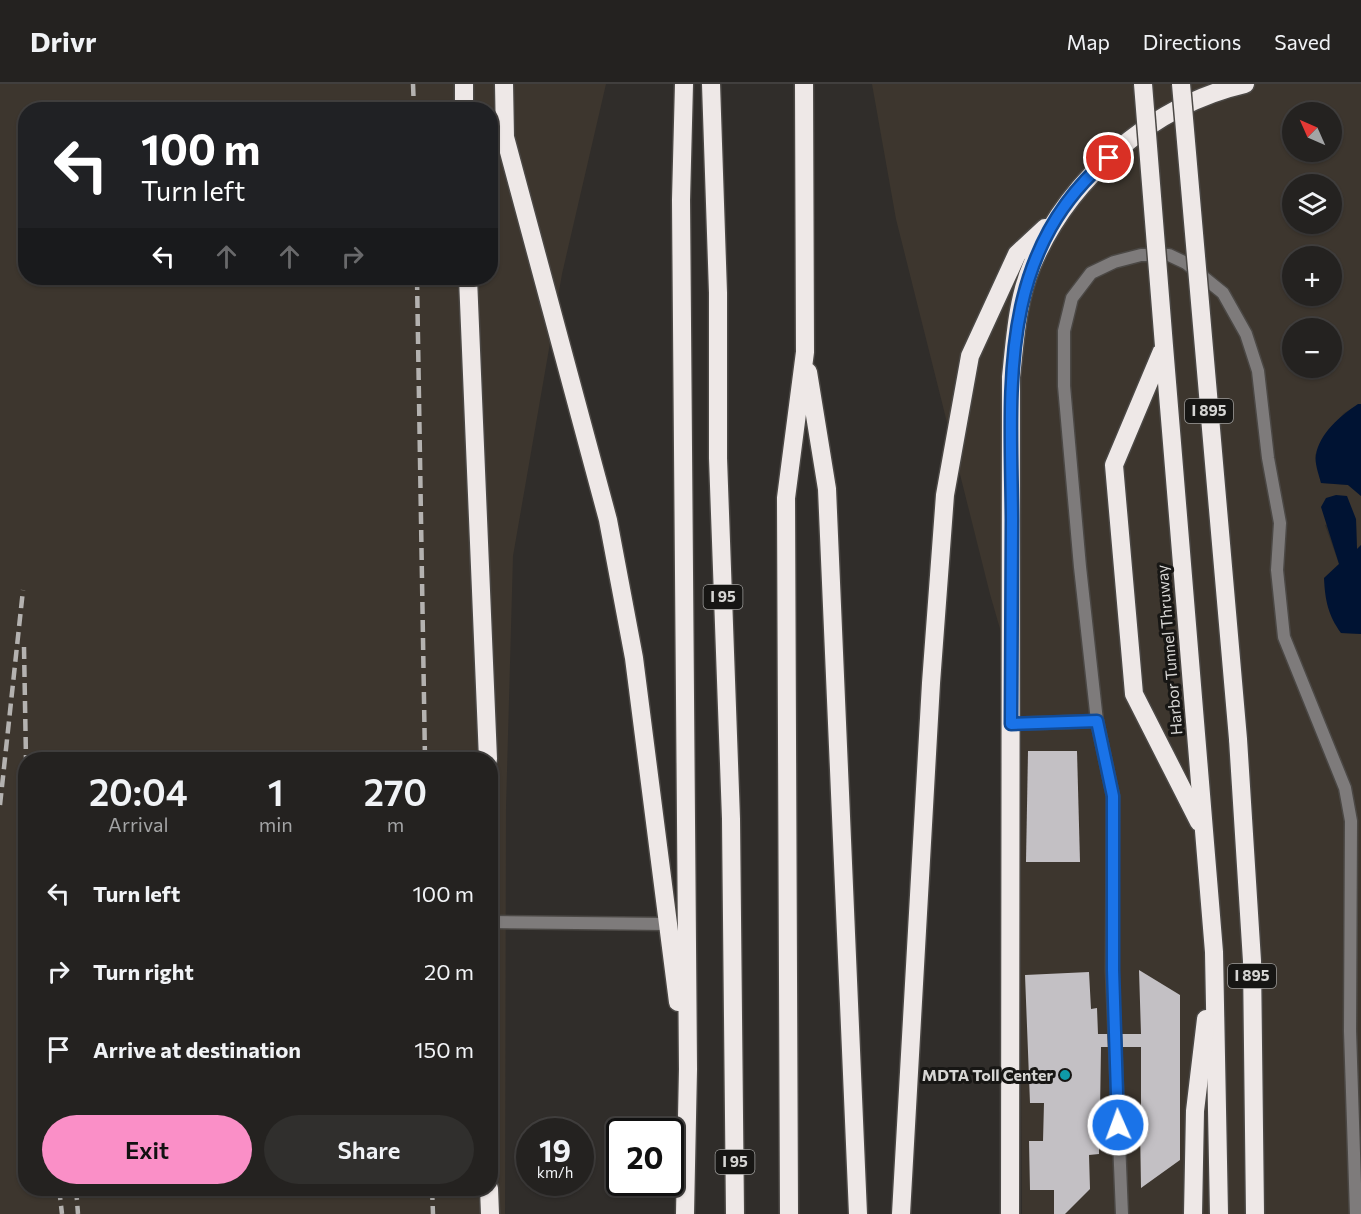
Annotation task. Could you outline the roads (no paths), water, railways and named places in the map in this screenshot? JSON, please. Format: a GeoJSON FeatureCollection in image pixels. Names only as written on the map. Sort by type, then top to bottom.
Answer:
{"type":"FeatureCollection","features":[{"type":"Feature","properties":{"kind":"highway"},"geometry":{"type":"LineString","coordinates":[[464,102],[465,84]]}},
{"type":"Feature","properties":{"kind":"highway"},"geometry":{"type":"LineString","coordinates":[[504,84],[505,137],[608,520],[634,658],[667,924],[688,1069]]}},
{"type":"Feature","properties":{"kind":"highway","name":"I 95"},"geometry":{"type":"LineString","coordinates":[[684,84],[681,200],[688,1069],[685,1214]]}},
{"type":"Feature","properties":{"kind":"highway","name":"I 95"},"geometry":{"type":"LineString","coordinates":[[711,84],[718,293],[718,470],[731,819],[735,1214]]}},
{"type":"Feature","properties":{"kind":"highway"},"geometry":{"type":"LineString","coordinates":[[789,1214],[786,498],[805,352],[804,84]]}},
{"type":"Feature","properties":{"kind":"highway","name":"Harbor Tunnel Thruway"},"geometry":{"type":"LineString","coordinates":[[1143,84],[1214,952],[1219,1214]]}},
{"type":"Feature","properties":{"kind":"highway","name":"I 895"},"geometry":{"type":"LineString","coordinates":[[1181,84],[1238,739],[1252,961],[1255,1214]]}},
{"type":"Feature","properties":{"kind":"highway"},"geometry":{"type":"LineString","coordinates":[[901,1214],[931,683],[945,495],[970,356],[1017,254],[1058,217],[1095,170],[1137,135],[1173,110],[1221,90],[1245,84]]}},
{"type":"Feature","properties":{"kind":"highway"},"geometry":{"type":"LineString","coordinates":[[1010,1214],[1008,954],[1011,724],[1011,377],[1017,316],[1032,265],[1058,217]]}},
{"type":"Feature","properties":{"kind":"highway"},"geometry":{"type":"LineString","coordinates":[[468,285],[488,752]]}},
{"type":"Feature","properties":{"kind":"highway"},"geometry":{"type":"LineString","coordinates":[[1164,346],[1114,465],[1134,694],[1204,832]]}},
{"type":"Feature","properties":{"kind":"highway"},"geometry":{"type":"LineString","coordinates":[[805,352],[827,489],[858,1214]]}},
{"type":"Feature","properties":{"kind":"highway"},"geometry":{"type":"LineString","coordinates":[[1193,1214],[1195,1111],[1214,952]]}},
{"type":"Feature","properties":{"kind":"highway"},"geometry":{"type":"LineString","coordinates":[[489,1196],[490,1214]]}},
{"type":"Feature","properties":{"kind":"lane"},"geometry":{"type":"LineString","coordinates":[[1122,1214],[1113,970],[1113,796],[1097,721],[1067,426],[1064,331],[1072,298],[1091,273],[1114,262],[1141,255],[1169,255],[1186,263],[1223,293],[1246,334],[1258,371],[1268,458],[1280,523],[1277,570],[1284,637],[1345,788],[1351,821],[1356,945],[1350,1031],[1357,1132],[1356,1214]]}},
{"type":"Feature","properties":{"kind":"lane"},"geometry":{"type":"LineString","coordinates":[[1011,724],[1097,721]]}},
{"type":"Feature","properties":{"kind":"lane"},"geometry":{"type":"LineString","coordinates":[[498,922],[667,924]]}},
{"type":"Feature","properties":{"kind":"water"},"geometry":{"type":"Polygon","coordinates":[[[1361,404],[1361,496],[1348,485],[1321,483],[1316,461],[1318,447],[1326,433],[1338,419],[1361,404]]]}},
{"type":"Feature","properties":{"kind":"water"},"geometry":{"type":"Polygon","coordinates":[[[1336,495],[1347,496],[1356,519],[1357,549],[1361,545],[1361,634],[1341,633],[1333,620],[1326,600],[1324,578],[1339,564],[1321,507],[1326,498],[1336,495]]]}},
{"type":"Feature","properties":{"kind":"railway"},"geometry":{"type":"LineString","coordinates":[[413,84],[414,102]]}},
{"type":"Feature","properties":{"kind":"railway"},"geometry":{"type":"LineString","coordinates":[[417,285],[425,752]]}},
{"type":"Feature","properties":{"kind":"railway"},"geometry":{"type":"LineString","coordinates":[[0,805],[23,590]]}},
{"type":"Feature","properties":{"kind":"railway"},"geometry":{"type":"LineString","coordinates":[[24,647],[26,752]]}},
{"type":"Feature","properties":{"kind":"railway"},"geometry":{"type":"LineString","coordinates":[[60,1196],[62,1214]]}},
{"type":"Feature","properties":{"kind":"railway"},"geometry":{"type":"LineString","coordinates":[[77,1196],[78,1214]]}},
{"type":"Feature","properties":{"kind":"railway"},"geometry":{"type":"LineString","coordinates":[[432,1196],[433,1214]]}},
{"type":"Feature","properties":{"kind":"place","name":"MDTA Toll Center"},"geometry":{"type":"Point","coordinates":[1065,1075]}}]}
